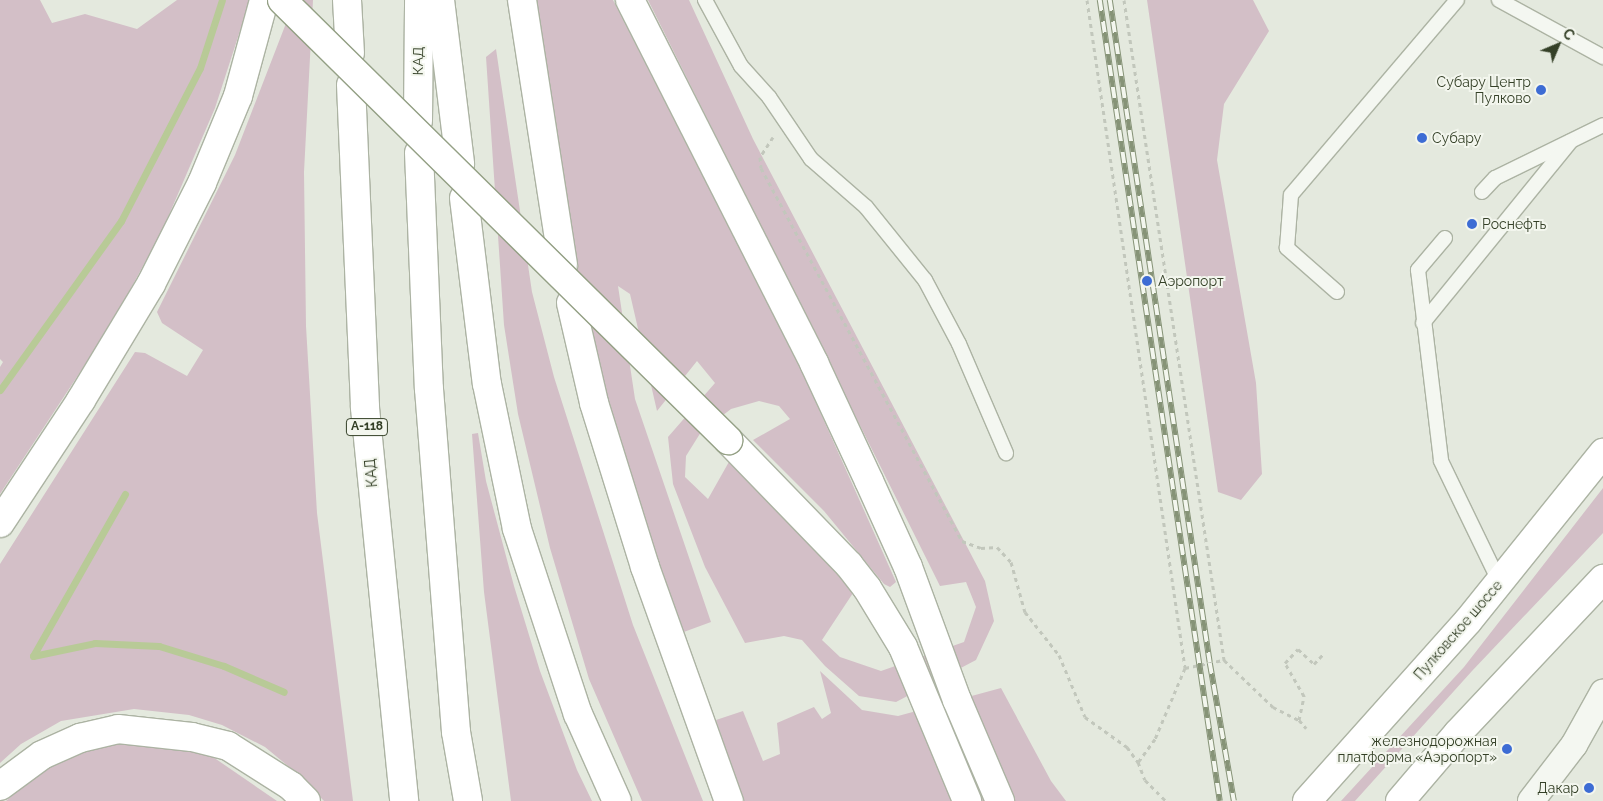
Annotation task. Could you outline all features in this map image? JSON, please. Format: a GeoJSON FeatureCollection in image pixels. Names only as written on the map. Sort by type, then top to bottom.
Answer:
{"type":"FeatureCollection","features":[{"type":"Feature","properties":{"kind":"main road"},"geometry":{"type":"LineString","coordinates":[[0,523],[81,400],[152,284],[202,183],[238,96],[264,0]]}},
{"type":"Feature","properties":{"kind":"main road"},"geometry":{"type":"LineString","coordinates":[[282,0],[728,440],[849,565],[903,647],[967,801]]}},
{"type":"Feature","properties":{"kind":"main road"},"geometry":{"type":"LineString","coordinates":[[347,0],[350,53]]}},
{"type":"Feature","properties":{"kind":"main road","name":"КАД"},"geometry":{"type":"LineString","coordinates":[[418,121],[419,0]]}},
{"type":"Feature","properties":{"kind":"main road"},"geometry":{"type":"LineString","coordinates":[[440,0],[460,164]]}},
{"type":"Feature","properties":{"kind":"main road"},"geometry":{"type":"LineString","coordinates":[[522,0],[562,265]]}},
{"type":"Feature","properties":{"kind":"main road"},"geometry":{"type":"LineString","coordinates":[[630,0],[814,363],[908,567],[957,700],[1000,801]]}},
{"type":"Feature","properties":{"kind":"main road","name":"КАД"},"geometry":{"type":"LineString","coordinates":[[351,85],[365,408],[398,768],[404,801]]}},
{"type":"Feature","properties":{"kind":"main road"},"geometry":{"type":"LineString","coordinates":[[419,153],[429,388],[456,732],[468,801]]}},
{"type":"Feature","properties":{"kind":"main road"},"geometry":{"type":"LineString","coordinates":[[464,198],[488,384],[517,529],[578,714],[617,801]]}},
{"type":"Feature","properties":{"kind":"main road"},"geometry":{"type":"LineString","coordinates":[[571,303],[594,402],[645,567],[729,801]]}},
{"type":"Feature","properties":{"kind":"main road","name":"Пулковское шоссе"},"geometry":{"type":"LineString","coordinates":[[1307,801],[1500,583],[1603,453]]}},
{"type":"Feature","properties":{"kind":"main road"},"geometry":{"type":"LineString","coordinates":[[1400,801],[1458,733],[1603,579]]}},
{"type":"Feature","properties":{"kind":"main road"},"geometry":{"type":"LineString","coordinates":[[0,786],[42,755],[80,738],[118,729],[192,737],[228,746],[276,776],[306,801]]}},
{"type":"Feature","properties":{"kind":"street"},"geometry":{"type":"LineString","coordinates":[[1531,801],[1574,745],[1603,693]]}},
{"type":"Feature","properties":{"kind":"lane"},"geometry":{"type":"LineString","coordinates":[[705,0],[741,66],[769,97],[811,160],[866,207],[926,280],[959,344],[1006,454]]}},
{"type":"Feature","properties":{"kind":"lane"},"geometry":{"type":"LineString","coordinates":[[1337,292],[1286,248],[1291,195],[1457,0]]}},
{"type":"Feature","properties":{"kind":"lane"},"geometry":{"type":"LineString","coordinates":[[1499,0],[1603,57]]}},
{"type":"Feature","properties":{"kind":"lane"},"geometry":{"type":"LineString","coordinates":[[1482,192],[1494,178],[1603,125]]}},
{"type":"Feature","properties":{"kind":"lane"},"geometry":{"type":"LineString","coordinates":[[1423,323],[1570,142]]}},
{"type":"Feature","properties":{"kind":"lane"},"geometry":{"type":"LineString","coordinates":[[1445,238],[1418,270],[1441,461],[1500,583]]}},
{"type":"Feature","properties":{"kind":"path"},"geometry":{"type":"LineString","coordinates":[[1087,0],[1185,668],[1155,739],[1138,762]]}},
{"type":"Feature","properties":{"kind":"path"},"geometry":{"type":"LineString","coordinates":[[1124,0],[1224,660],[1273,707],[1299,720],[1306,728]]}},
{"type":"Feature","properties":{"kind":"path"},"geometry":{"type":"LineString","coordinates":[[785,120],[760,157],[761,168],[940,502],[962,541],[981,548],[997,547],[1011,562],[1024,612],[1059,655],[1085,717],[1127,747],[1138,762],[1145,780],[1166,801]]}},
{"type":"Feature","properties":{"kind":"path"},"geometry":{"type":"LineString","coordinates":[[1299,720],[1304,696],[1285,663],[1298,649],[1314,664],[1325,652]]}},
{"type":"Feature","properties":{"kind":"path"},"geometry":{"type":"LineString","coordinates":[[1185,668],[1224,660]]}},
{"type":"Feature","properties":{"kind":"shaded area"},"geometry":{"type":"Polygon","coordinates":[[[0,0],[40,0],[52,23],[85,14],[137,29],[177,0],[250,0],[215,108],[162,231],[111,325],[0,494],[0,367],[3,362],[0,359],[0,0]]]}},
{"type":"Feature","properties":{"kind":"shaded area"},"geometry":{"type":"Polygon","coordinates":[[[295,0],[313,0],[304,172],[306,326],[317,513],[353,801],[324,801],[300,776],[265,747],[222,725],[189,715],[134,709],[61,721],[21,744],[0,763],[0,564],[135,352],[145,353],[187,376],[203,350],[162,323],[157,312],[235,155],[295,0]]]}},
{"type":"Feature","properties":{"kind":"shaded area"},"geometry":{"type":"Polygon","coordinates":[[[535,0],[613,0],[801,369],[896,582],[890,587],[884,584],[824,511],[753,440],[790,419],[779,406],[759,401],[731,409],[701,432],[686,456],[685,477],[708,499],[730,460],[817,545],[853,593],[822,640],[840,657],[881,671],[964,642],[976,607],[966,582],[940,586],[648,0],[689,0],[753,139],[985,581],[994,621],[976,660],[896,702],[859,696],[825,666],[802,640],[784,636],[745,643],[705,567],[673,484],[668,437],[715,383],[697,361],[657,411],[630,294],[618,286],[635,399],[711,622],[681,633],[592,363],[563,221],[535,0]]]}},
{"type":"Feature","properties":{"kind":"shaded area"},"geometry":{"type":"Polygon","coordinates":[[[1147,0],[1253,0],[1269,31],[1224,104],[1217,160],[1256,383],[1262,474],[1241,500],[1218,492],[1147,0]]]}},
{"type":"Feature","properties":{"kind":"shaded area"},"geometry":{"type":"Polygon","coordinates":[[[496,49],[532,292],[554,377],[633,625],[703,801],[642,801],[589,679],[550,548],[518,414],[504,325],[486,57],[496,49]]]}},
{"type":"Feature","properties":{"kind":"shaded area"},"geometry":{"type":"Polygon","coordinates":[[[478,433],[486,481],[514,586],[540,671],[577,770],[592,801],[511,801],[484,592],[472,434],[478,433]]]}},
{"type":"Feature","properties":{"kind":"shaded area"},"geometry":{"type":"Polygon","coordinates":[[[1603,488],[1603,533],[1472,671],[1355,801],[1341,801],[1464,667],[1603,488]]]}},
{"type":"Feature","properties":{"kind":"shaded area"},"geometry":{"type":"Polygon","coordinates":[[[820,671],[862,710],[898,716],[1001,688],[1051,781],[1066,801],[743,801],[716,720],[743,711],[763,761],[780,754],[777,723],[814,707],[822,719],[831,713],[820,671]]]}},
{"type":"Feature","properties":{"kind":"shaded area"},"geometry":{"type":"Polygon","coordinates":[[[112,742],[181,746],[213,757],[277,801],[6,801],[39,772],[87,747],[112,742]]]}},
{"type":"Feature","properties":{"kind":"waterway"},"geometry":{"type":"LineString","coordinates":[[0,390],[121,221],[200,68],[222,0]]}},
{"type":"Feature","properties":{"kind":"waterway"},"geometry":{"type":"LineString","coordinates":[[125,494],[33,656],[95,643],[159,646],[224,666],[284,692]]}},
{"type":"Feature","properties":{"kind":"railway"},"geometry":{"type":"LineString","coordinates":[[1100,0],[1220,801]]}},
{"type":"Feature","properties":{"kind":"railway"},"geometry":{"type":"LineString","coordinates":[[1110,0],[1210,663],[1234,801]]}},
{"type":"Feature","properties":{"kind":"place","name":"Субару Центр Пулково"},"geometry":{"type":"Point","coordinates":[1541,90]}},
{"type":"Feature","properties":{"kind":"place","name":"Субару"},"geometry":{"type":"Point","coordinates":[1422,138]}},
{"type":"Feature","properties":{"kind":"place","name":"Роснефть"},"geometry":{"type":"Point","coordinates":[1472,224]}},
{"type":"Feature","properties":{"kind":"place","name":"Аэропорт"},"geometry":{"type":"Point","coordinates":[1147,281]}},
{"type":"Feature","properties":{"kind":"place","name":"железнодорожная платформа «Аэропорт»"},"geometry":{"type":"Point","coordinates":[1507,749]}},
{"type":"Feature","properties":{"kind":"place","name":"Дакар"},"geometry":{"type":"Point","coordinates":[1589,788]}}]}
